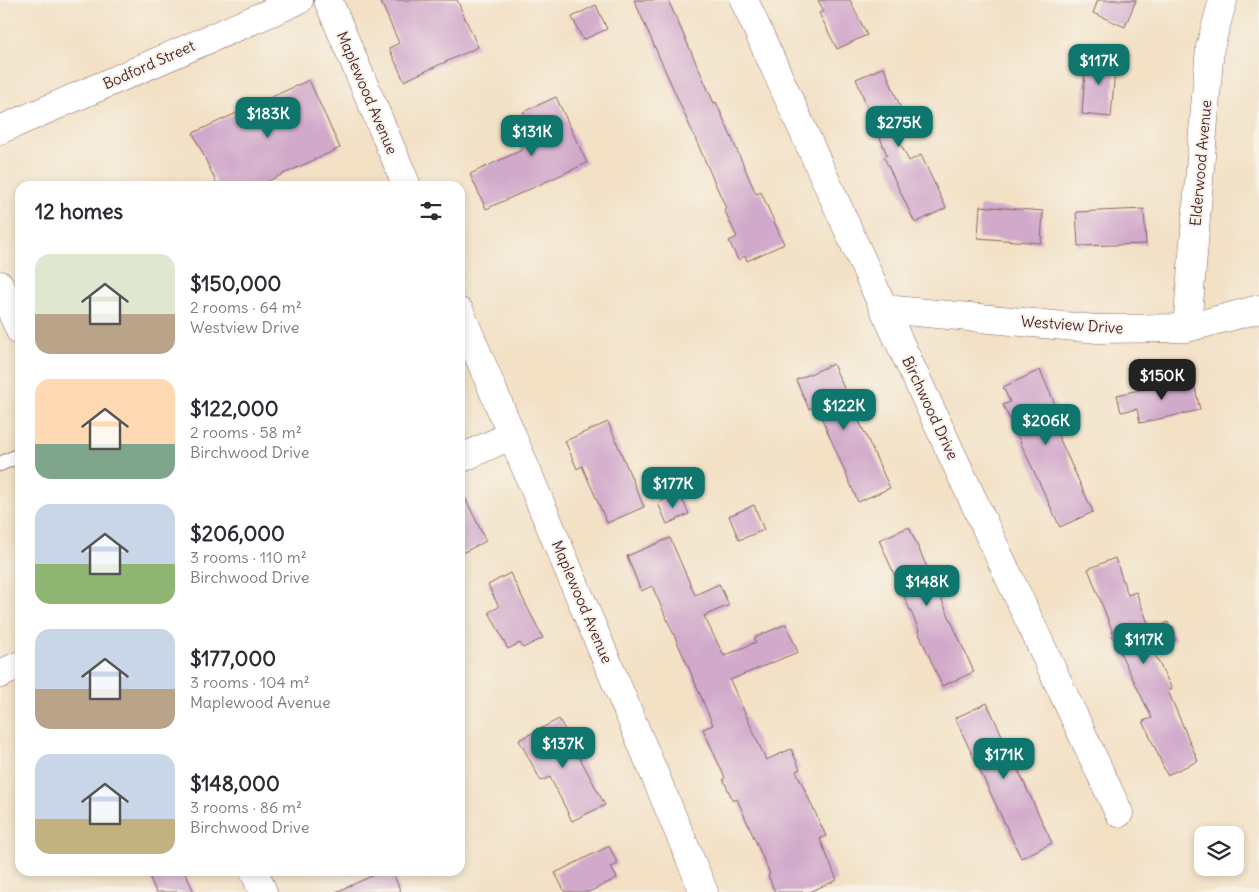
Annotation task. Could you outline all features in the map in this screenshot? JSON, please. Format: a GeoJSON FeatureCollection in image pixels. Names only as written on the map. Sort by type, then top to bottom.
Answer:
{"type":"FeatureCollection","features":[{"type":"Feature","properties":{"kind":"street","name":"Bodford Street"},"geometry":{"type":"LineString","coordinates":[[0,130],[299,0]]}},
{"type":"Feature","properties":{"kind":"street","name":"Maplewood Avenue"},"geometry":{"type":"LineString","coordinates":[[328,0],[405,181]]}},
{"type":"Feature","properties":{"kind":"street","name":"Birchwood Drive"},"geometry":{"type":"LineString","coordinates":[[744,0],[884,309],[1119,813]]}},
{"type":"Feature","properties":{"kind":"street","name":"Elderwood Avenue"},"geometry":{"type":"LineString","coordinates":[[1187,328],[1210,47],[1223,0]]}},
{"type":"Feature","properties":{"kind":"street"},"geometry":{"type":"LineString","coordinates":[[0,285],[15,320]]}},
{"type":"Feature","properties":{"kind":"street","name":"Westview Drive"},"geometry":{"type":"LineString","coordinates":[[884,309],[1097,329],[1187,328],[1259,309]]}},
{"type":"Feature","properties":{"kind":"street","name":"Maplewood Avenue"},"geometry":{"type":"LineString","coordinates":[[465,324],[704,892]]}},
{"type":"Feature","properties":{"kind":"street"},"geometry":{"type":"LineString","coordinates":[[465,458],[512,435]]}},
{"type":"Feature","properties":{"kind":"street"},"geometry":{"type":"LineString","coordinates":[[0,674],[15,667]]}},
{"type":"Feature","properties":{"kind":"street"},"geometry":{"type":"LineString","coordinates":[[256,876],[262,892]]}},
{"type":"Feature","properties":{"kind":"lane"},"geometry":{"type":"LineString","coordinates":[[0,464],[15,458]]}},
{"type":"Feature","properties":{"kind":"building"},"geometry":{"type":"Polygon","coordinates":[[[380,0],[457,0],[478,47],[404,81],[389,48],[399,43],[380,0]]]}},
{"type":"Feature","properties":{"kind":"building"},"geometry":{"type":"Polygon","coordinates":[[[634,0],[668,0],[714,103],[716,102],[756,194],[761,192],[784,244],[747,261],[745,256],[738,260],[729,241],[737,237],[724,209],[726,208],[634,0]]]}},
{"type":"Feature","properties":{"kind":"building"},"geometry":{"type":"Polygon","coordinates":[[[818,0],[850,0],[867,35],[837,49],[819,13],[824,11],[818,0]]]}},
{"type":"Feature","properties":{"kind":"building"},"geometry":{"type":"Polygon","coordinates":[[[1098,0],[1136,0],[1125,27],[1093,13],[1098,0]]]}},
{"type":"Feature","properties":{"kind":"building"},"geometry":{"type":"Polygon","coordinates":[[[596,5],[607,29],[583,40],[572,17],[596,5]]]}},
{"type":"Feature","properties":{"kind":"building"},"geometry":{"type":"Polygon","coordinates":[[[1086,55],[1116,57],[1111,117],[1082,114],[1086,55]]]}},
{"type":"Feature","properties":{"kind":"building"},"geometry":{"type":"Polygon","coordinates":[[[884,67],[906,121],[892,126],[909,161],[921,155],[946,208],[915,223],[884,157],[887,155],[856,79],[884,67]]]}},
{"type":"Feature","properties":{"kind":"building"},"geometry":{"type":"Polygon","coordinates":[[[309,80],[340,148],[268,181],[216,181],[193,133],[309,80]]]}},
{"type":"Feature","properties":{"kind":"building"},"geometry":{"type":"Polygon","coordinates":[[[556,97],[587,163],[486,209],[470,174],[522,150],[515,136],[530,129],[523,112],[556,97]]]}},
{"type":"Feature","properties":{"kind":"building"},"geometry":{"type":"Polygon","coordinates":[[[980,206],[1043,211],[1041,243],[978,238],[980,206]]]}},
{"type":"Feature","properties":{"kind":"building"},"geometry":{"type":"Polygon","coordinates":[[[1144,209],[1146,244],[1078,246],[1076,212],[1144,209]]]}},
{"type":"Feature","properties":{"kind":"building"},"geometry":{"type":"Polygon","coordinates":[[[833,364],[890,488],[858,502],[816,405],[809,409],[796,380],[833,364]]]}},
{"type":"Feature","properties":{"kind":"building"},"geometry":{"type":"Polygon","coordinates":[[[1040,370],[1065,427],[1056,431],[1093,512],[1060,527],[1003,405],[1010,402],[1003,387],[1040,370]]]}},
{"type":"Feature","properties":{"kind":"building"},"geometry":{"type":"Polygon","coordinates":[[[1193,378],[1200,410],[1140,423],[1137,409],[1121,412],[1117,395],[1193,378]]]}},
{"type":"Feature","properties":{"kind":"building"},"geometry":{"type":"Polygon","coordinates":[[[608,422],[644,507],[607,523],[582,466],[577,469],[565,441],[608,422]]]}},
{"type":"Feature","properties":{"kind":"building"},"geometry":{"type":"Polygon","coordinates":[[[679,493],[689,514],[667,524],[658,503],[679,493]]]}},
{"type":"Feature","properties":{"kind":"building"},"geometry":{"type":"Polygon","coordinates":[[[465,497],[486,541],[465,552],[465,497]]]}},
{"type":"Feature","properties":{"kind":"building"},"geometry":{"type":"Polygon","coordinates":[[[754,505],[764,530],[739,540],[729,516],[754,505]]]}},
{"type":"Feature","properties":{"kind":"building"},"geometry":{"type":"Polygon","coordinates":[[[909,527],[974,672],[942,686],[879,540],[909,527]]]}},
{"type":"Feature","properties":{"kind":"building"},"geometry":{"type":"Polygon","coordinates":[[[670,538],[695,595],[719,584],[729,605],[704,616],[724,656],[756,642],[754,638],[786,624],[798,652],[730,680],[766,760],[791,749],[800,769],[796,771],[826,836],[820,839],[837,880],[809,892],[775,892],[768,875],[770,874],[737,799],[733,801],[703,729],[713,725],[687,664],[652,586],[641,591],[627,556],[670,538]]]}},
{"type":"Feature","properties":{"kind":"building"},"geometry":{"type":"Polygon","coordinates":[[[1115,558],[1128,595],[1136,592],[1151,631],[1168,622],[1176,640],[1153,651],[1172,689],[1168,691],[1198,761],[1167,775],[1143,721],[1152,718],[1112,636],[1114,635],[1088,569],[1115,558]]]}},
{"type":"Feature","properties":{"kind":"building"},"geometry":{"type":"Polygon","coordinates":[[[510,573],[543,638],[523,648],[520,643],[508,649],[489,612],[499,607],[488,585],[510,573]]]}},
{"type":"Feature","properties":{"kind":"building"},"geometry":{"type":"Polygon","coordinates":[[[987,703],[1052,843],[1021,858],[955,718],[987,703]]]}},
{"type":"Feature","properties":{"kind":"building"},"geometry":{"type":"Polygon","coordinates":[[[559,719],[605,805],[572,821],[550,777],[541,781],[519,740],[559,719]]]}},
{"type":"Feature","properties":{"kind":"building"},"geometry":{"type":"Polygon","coordinates":[[[609,846],[618,864],[611,867],[617,878],[589,892],[565,892],[555,873],[609,846]]]}},
{"type":"Feature","properties":{"kind":"building"},"geometry":{"type":"Polygon","coordinates":[[[149,876],[186,876],[194,892],[156,892],[149,876]]]}},
{"type":"Feature","properties":{"kind":"building"},"geometry":{"type":"Polygon","coordinates":[[[372,876],[394,876],[401,892],[336,892],[372,876]]]}}]}
